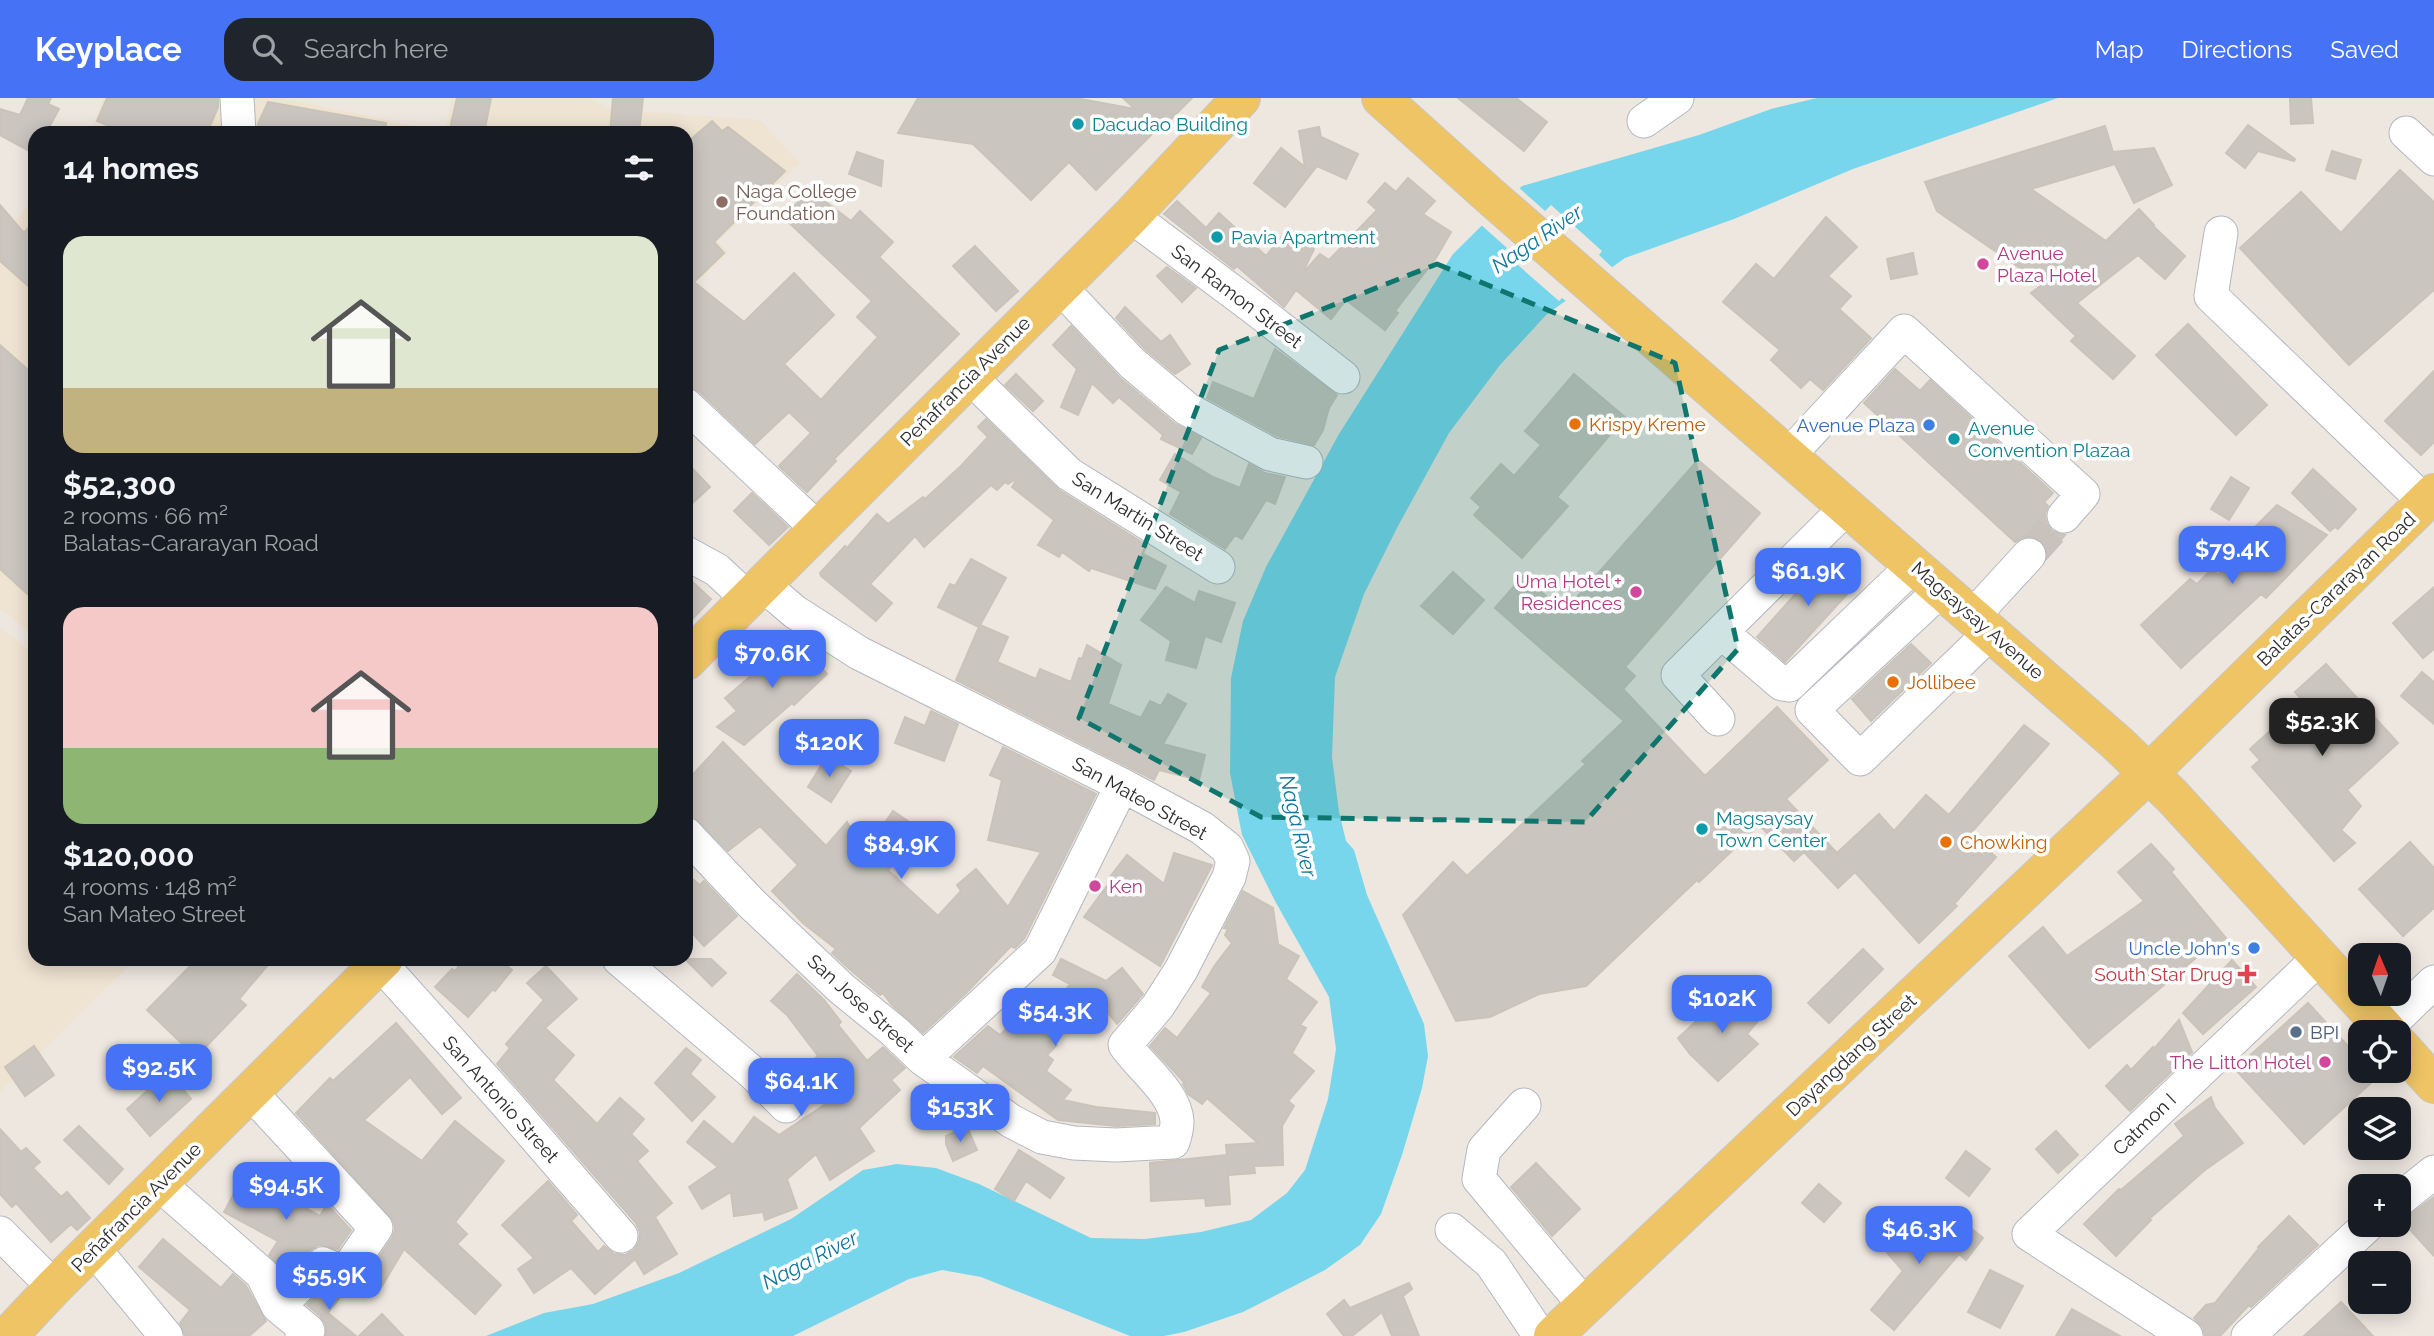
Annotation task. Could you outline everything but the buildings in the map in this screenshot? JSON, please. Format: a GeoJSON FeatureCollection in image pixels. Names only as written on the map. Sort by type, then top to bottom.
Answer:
{"type":"FeatureCollection","features":[{"type":"Feature","properties":{"kind":"main road","name":"Peñafrancia Avenue"},"geometry":{"type":"LineString","coordinates":[[693,654],[1131,216],[1241,98]]}},
{"type":"Feature","properties":{"kind":"main road","name":"Magsaysay Avenue"},"geometry":{"type":"LineString","coordinates":[[1381,98],[2149,773],[2377,1020]]}},
{"type":"Feature","properties":{"kind":"main road","name":"Balatas-Cararayan Road"},"geometry":{"type":"LineString","coordinates":[[2149,773],[2429,497]]}},
{"type":"Feature","properties":{"kind":"main road","name":"Dayangdang Street"},"geometry":{"type":"LineString","coordinates":[[1553,1336],[2149,773]]}},
{"type":"Feature","properties":{"kind":"main road","name":"Peñafrancia Avenue"},"geometry":{"type":"LineString","coordinates":[[8,1336],[377,966]]}},
{"type":"Feature","properties":{"kind":"main road","name":"Magsaysay Avenue"},"geometry":{"type":"LineString","coordinates":[[2411,1056],[2433,1080]]}},
{"type":"Feature","properties":{"kind":"street"},"geometry":{"type":"LineString","coordinates":[[237,98],[239,126]]}},
{"type":"Feature","properties":{"kind":"street"},"geometry":{"type":"LineString","coordinates":[[1644,121],[1677,98]]}},
{"type":"Feature","properties":{"kind":"street"},"geometry":{"type":"LineString","coordinates":[[2406,133],[2434,159]]}},
{"type":"Feature","properties":{"kind":"street","name":"San Ramon Street"},"geometry":{"type":"LineString","coordinates":[[1131,216],[1343,377]]}},
{"type":"Feature","properties":{"kind":"street"},"geometry":{"type":"LineString","coordinates":[[2221,233],[2211,296],[2429,497]]}},
{"type":"Feature","properties":{"kind":"street"},"geometry":{"type":"LineString","coordinates":[[1060,287],[1132,363],[1187,409],[1270,454],[1306,462]]}},
{"type":"Feature","properties":{"kind":"street"},"geometry":{"type":"LineString","coordinates":[[1789,455],[1904,331],[2083,494],[2064,516]]}},
{"type":"Feature","properties":{"kind":"street","name":"San Martin Street"},"geometry":{"type":"LineString","coordinates":[[969,376],[1069,474],[1218,567]]}},
{"type":"Feature","properties":{"kind":"street"},"geometry":{"type":"LineString","coordinates":[[693,412],[818,529]]}},
{"type":"Feature","properties":{"kind":"street"},"geometry":{"type":"LineString","coordinates":[[1718,719],[1678,675],[1847,507]]}},
{"type":"Feature","properties":{"kind":"street"},"geometry":{"type":"LineString","coordinates":[[1928,577],[1812,710],[1860,759],[1982,624],[2029,555]]}},
{"type":"Feature","properties":{"kind":"street","name":"San Mateo Street"},"geometry":{"type":"LineString","coordinates":[[693,557],[795,612],[859,653],[1202,828],[1227,848],[1234,861],[1229,877],[1181,970],[1158,1006],[1125,1045],[1154,1077],[1172,1106],[1177,1120],[1175,1131]]}},
{"type":"Feature","properties":{"kind":"street"},"geometry":{"type":"LineString","coordinates":[[1721,632],[1782,684],[1789,685],[1928,577]]}},
{"type":"Feature","properties":{"kind":"street"},"geometry":{"type":"LineString","coordinates":[[923,1059],[1040,951],[1122,785]]}},
{"type":"Feature","properties":{"kind":"street","name":"San Jose Street"},"geometry":{"type":"LineString","coordinates":[[693,841],[751,903],[842,989],[895,1032],[923,1059],[1011,1121],[1042,1137],[1074,1143],[1156,1145],[1173,1142],[1175,1131]]}},
{"type":"Feature","properties":{"kind":"street","name":"Catmon I"},"geometry":{"type":"LineString","coordinates":[[2186,1336],[2029,1234],[2320,957]]}},
{"type":"Feature","properties":{"kind":"street","name":"San Antonio Street"},"geometry":{"type":"LineString","coordinates":[[386,966],[621,1236]]}},
{"type":"Feature","properties":{"kind":"street"},"geometry":{"type":"LineString","coordinates":[[627,966],[754,1074],[786,1106]]}},
{"type":"Feature","properties":{"kind":"street"},"geometry":{"type":"LineString","coordinates":[[2403,1020],[2434,982]]}},
{"type":"Feature","properties":{"kind":"street"},"geometry":{"type":"LineString","coordinates":[[250,1092],[376,1228],[345,1273],[323,1264],[278,1307]]}},
{"type":"Feature","properties":{"kind":"street"},"geometry":{"type":"LineString","coordinates":[[1524,1105],[1484,1150],[1479,1179],[1586,1307]]}},
{"type":"Feature","properties":{"kind":"street"},"geometry":{"type":"LineString","coordinates":[[2411,1190],[2434,1172]]}},
{"type":"Feature","properties":{"kind":"street"},"geometry":{"type":"LineString","coordinates":[[158,1183],[262,1274],[278,1307],[305,1333]]}},
{"type":"Feature","properties":{"kind":"street"},"geometry":{"type":"LineString","coordinates":[[1452,1230],[1491,1263],[1534,1327],[1545,1336]]}},
{"type":"Feature","properties":{"kind":"street"},"geometry":{"type":"LineString","coordinates":[[0,1233],[54,1287]]}},
{"type":"Feature","properties":{"kind":"street"},"geometry":{"type":"LineString","coordinates":[[2248,1336],[2355,1237]]}},
{"type":"Feature","properties":{"kind":"street"},"geometry":{"type":"LineString","coordinates":[[94,1250],[166,1336]]}},
{"type":"Feature","properties":{"kind":"highlighted area"},"geometry":{"type":"Polygon","coordinates":[[[1437,264],[1675,363],[1738,649],[1585,822],[1261,817],[1079,718],[1219,350],[1437,264]]]}},
{"type":"Feature","properties":{"kind":"shaded area","name":"Naga College Foundation"},"geometry":{"type":"Polygon","coordinates":[[[104,98],[282,98],[415,126],[93,126],[104,98]]]}},
{"type":"Feature","properties":{"kind":"shaded area","name":"Naga College Foundation"},"geometry":{"type":"Polygon","coordinates":[[[452,98],[590,98],[609,109],[760,120],[800,163],[718,241],[728,252],[703,277],[693,266],[693,126],[445,126],[452,98]]]}},
{"type":"Feature","properties":{"kind":"shaded area"},"geometry":{"type":"Polygon","coordinates":[[[28,205],[28,631],[0,608],[0,241],[28,205]]]}},
{"type":"Feature","properties":{"kind":"shaded area"},"geometry":{"type":"Polygon","coordinates":[[[0,627],[28,649],[28,966],[129,966],[0,1092],[0,627]]]}},
{"type":"Feature","properties":{"kind":"water","name":"Naga River"},"geometry":{"type":"Polygon","coordinates":[[[1817,98],[2058,98],[1853,169],[1734,219],[1625,258],[1546,315],[1500,365],[1449,433],[1364,594],[1335,677],[1332,757],[1339,812],[1346,841],[1354,850],[1367,895],[1424,1024],[1428,1056],[1422,1088],[1381,1214],[1360,1245],[1325,1270],[1243,1312],[1164,1336],[1130,1336],[981,1277],[942,1270],[909,1279],[793,1336],[486,1336],[544,1313],[593,1304],[679,1273],[791,1219],[863,1170],[897,1164],[936,1168],[979,1184],[1091,1238],[1145,1239],[1201,1232],[1251,1220],[1287,1193],[1305,1170],[1328,1099],[1336,1049],[1329,997],[1275,901],[1242,835],[1230,773],[1231,678],[1243,621],[1266,567],[1339,434],[1453,254],[1522,186],[1699,135],[1771,109],[1817,98]]]}},
{"type":"Feature","properties":{"kind":"pier"},"geometry":{"type":"Polygon","coordinates":[[[1517,186],[1545,211],[1551,205],[1602,251],[1599,255],[1615,270],[1569,303],[1562,298],[1559,301],[1503,252],[1507,248],[1479,223],[1517,186]]]}},
{"type":"Feature","properties":{"kind":"tunnel"},"geometry":{"type":"LineString","coordinates":[[2029,555],[2064,516]]}},
{"type":"Feature","properties":{"kind":"place","name":"Dacudao Building"},"geometry":{"type":"Point","coordinates":[1078,124]}},
{"type":"Feature","properties":{"kind":"place","name":"Naga College Foundation"},"geometry":{"type":"Point","coordinates":[722,202]}},
{"type":"Feature","properties":{"kind":"place","name":"Pavia Apartment"},"geometry":{"type":"Point","coordinates":[1217,237]}},
{"type":"Feature","properties":{"kind":"place","name":"Avenue Plaza Hotel"},"geometry":{"type":"Point","coordinates":[1983,264]}},
{"type":"Feature","properties":{"kind":"place","name":"Krispy Kreme"},"geometry":{"type":"Point","coordinates":[1575,424]}},
{"type":"Feature","properties":{"kind":"place","name":"Avenue Plaza"},"geometry":{"type":"Point","coordinates":[1929,425]}},
{"type":"Feature","properties":{"kind":"place","name":"Avenue Convention Plazaa"},"geometry":{"type":"Point","coordinates":[1954,439]}},
{"type":"Feature","properties":{"kind":"place","name":"Uma Hotel + Residences"},"geometry":{"type":"Point","coordinates":[1636,592]}},
{"type":"Feature","properties":{"kind":"place","name":"Jollibee"},"geometry":{"type":"Point","coordinates":[1893,682]}},
{"type":"Feature","properties":{"kind":"place","name":"Magsaysay Town Center"},"geometry":{"type":"Point","coordinates":[1702,829]}},
{"type":"Feature","properties":{"kind":"place","name":"Chowking"},"geometry":{"type":"Point","coordinates":[1946,842]}},
{"type":"Feature","properties":{"kind":"place","name":"Ken"},"geometry":{"type":"Point","coordinates":[1095,886]}},
{"type":"Feature","properties":{"kind":"place","name":"Uncle John's"},"geometry":{"type":"Point","coordinates":[2254,948]}},
{"type":"Feature","properties":{"kind":"place","name":"South Star Drug"},"geometry":{"type":"Point","coordinates":[2247,974]}},
{"type":"Feature","properties":{"kind":"place","name":"BPI"},"geometry":{"type":"Point","coordinates":[2296,1032]}},
{"type":"Feature","properties":{"kind":"place","name":"The Litton Hotel"},"geometry":{"type":"Point","coordinates":[2325,1062]}}]}
